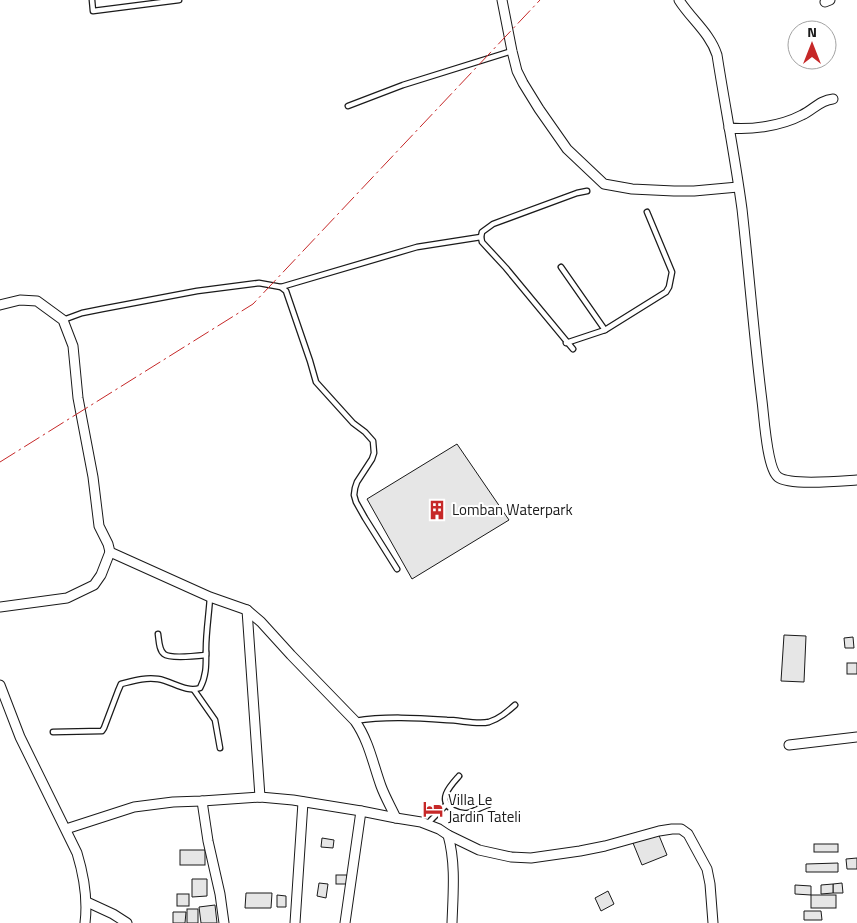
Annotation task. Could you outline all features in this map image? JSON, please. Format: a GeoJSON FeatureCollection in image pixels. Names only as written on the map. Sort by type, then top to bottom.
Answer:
{"type":"FeatureCollection","features":[{"type":"Feature","properties":{"kind":"street"},"geometry":{"type":"LineString","coordinates":[[502,0],[517,71],[539,109],[567,148],[604,184],[632,189],[674,191],[738,187]]}},
{"type":"Feature","properties":{"kind":"street"},"geometry":{"type":"LineString","coordinates":[[679,0],[709,37],[717,55],[741,207],[767,440],[773,470],[778,477],[791,481],[831,482],[857,480]]}},
{"type":"Feature","properties":{"kind":"street"},"geometry":{"type":"LineString","coordinates":[[729,128],[752,129],[778,124],[800,116],[822,101],[833,99]]}},
{"type":"Feature","properties":{"kind":"street"},"geometry":{"type":"LineString","coordinates":[[0,305],[20,300],[37,301],[63,320],[73,346],[78,398],[93,476],[99,526],[110,552],[101,575],[94,585],[67,598],[0,607]]}},
{"type":"Feature","properties":{"kind":"street"},"geometry":{"type":"LineString","coordinates":[[110,552],[210,597],[247,610],[261,622],[355,721],[362,731],[381,786],[396,818]]}},
{"type":"Feature","properties":{"kind":"street"},"geometry":{"type":"LineString","coordinates":[[247,610],[260,797]]}},
{"type":"Feature","properties":{"kind":"street"},"geometry":{"type":"LineString","coordinates":[[0,687],[20,737],[77,853],[83,872],[87,902],[85,923]]}},
{"type":"Feature","properties":{"kind":"street"},"geometry":{"type":"LineString","coordinates":[[789,745],[857,737]]}},
{"type":"Feature","properties":{"kind":"street"},"geometry":{"type":"LineString","coordinates":[[66,829],[134,807],[173,802],[260,797],[361,811],[421,822],[439,829],[479,850],[511,857],[531,858],[580,852],[659,831],[682,829],[688,834],[707,869],[713,923]]}},
{"type":"Feature","properties":{"kind":"street"},"geometry":{"type":"LineString","coordinates":[[202,801],[224,923]]}},
{"type":"Feature","properties":{"kind":"street"},"geometry":{"type":"LineString","coordinates":[[295,923],[303,802]]}},
{"type":"Feature","properties":{"kind":"street"},"geometry":{"type":"LineString","coordinates":[[345,923],[361,811]]}},
{"type":"Feature","properties":{"kind":"street"},"geometry":{"type":"LineString","coordinates":[[448,835],[452,848],[454,877],[452,923]]}},
{"type":"Feature","properties":{"kind":"street"},"geometry":{"type":"LineString","coordinates":[[87,902],[127,923]]}},
{"type":"Feature","properties":{"kind":"lane"},"geometry":{"type":"LineString","coordinates":[[92,0],[93,11],[179,0]]}},
{"type":"Feature","properties":{"kind":"lane"},"geometry":{"type":"LineString","coordinates":[[348,106],[403,85],[512,51]]}},
{"type":"Feature","properties":{"kind":"lane"},"geometry":{"type":"LineString","coordinates":[[573,349],[482,242],[481,237],[482,232],[493,224],[587,191]]}},
{"type":"Feature","properties":{"kind":"lane"},"geometry":{"type":"LineString","coordinates":[[566,343],[605,330],[666,292],[672,272],[647,212]]}},
{"type":"Feature","properties":{"kind":"lane"},"geometry":{"type":"LineString","coordinates":[[63,320],[82,313],[197,291],[259,283],[281,287],[417,247],[481,237]]}},
{"type":"Feature","properties":{"kind":"lane"},"geometry":{"type":"LineString","coordinates":[[561,267],[605,330]]}},
{"type":"Feature","properties":{"kind":"lane"},"geometry":{"type":"LineString","coordinates":[[281,287],[286,291],[316,382],[353,422],[366,432],[372,441],[374,453],[357,482],[354,495],[364,518],[397,569]]}},
{"type":"Feature","properties":{"kind":"lane"},"geometry":{"type":"LineString","coordinates":[[158,634],[162,653],[167,656],[206,655],[210,597]]}},
{"type":"Feature","properties":{"kind":"lane"},"geometry":{"type":"LineString","coordinates":[[53,732],[102,732],[121,684],[143,679],[158,679],[194,690],[200,688],[204,682],[207,668],[206,648]]}},
{"type":"Feature","properties":{"kind":"lane"},"geometry":{"type":"LineString","coordinates":[[194,690],[215,720],[220,748]]}},
{"type":"Feature","properties":{"kind":"lane"},"geometry":{"type":"LineString","coordinates":[[355,721],[378,718],[487,722],[495,720],[515,706]]}},
{"type":"Feature","properties":{"kind":"lane"},"geometry":{"type":"LineString","coordinates":[[459,776],[446,793],[445,799],[450,808],[462,813],[468,813],[488,805]]}},
{"type":"Feature","properties":{"kind":"lane"},"geometry":{"type":"LineString","coordinates":[[427,824],[447,804]]}},
{"type":"Feature","properties":{"kind":"building","name":"Lomban Waterpark"},"geometry":{"type":"Polygon","coordinates":[[[457,444],[509,520],[412,579],[367,499],[457,444]]]}},
{"type":"Feature","properties":{"kind":"building"},"geometry":{"type":"Polygon","coordinates":[[[784,635],[806,636],[804,682],[781,681],[784,635]]]}},
{"type":"Feature","properties":{"kind":"building"},"geometry":{"type":"Polygon","coordinates":[[[853,637],[854,648],[845,648],[844,638],[853,637]]]}},
{"type":"Feature","properties":{"kind":"building"},"geometry":{"type":"Polygon","coordinates":[[[847,663],[857,663],[857,674],[847,674],[847,663]]]}},
{"type":"Feature","properties":{"kind":"building"},"geometry":{"type":"Polygon","coordinates":[[[658,833],[667,855],[642,865],[633,843],[658,833]]]}},
{"type":"Feature","properties":{"kind":"building"},"geometry":{"type":"Polygon","coordinates":[[[322,838],[334,840],[333,848],[321,847],[322,838]]]}},
{"type":"Feature","properties":{"kind":"building"},"geometry":{"type":"Polygon","coordinates":[[[814,844],[838,844],[838,852],[814,852],[814,844]]]}},
{"type":"Feature","properties":{"kind":"building"},"geometry":{"type":"Polygon","coordinates":[[[180,850],[205,850],[205,865],[180,865],[180,850]]]}},
{"type":"Feature","properties":{"kind":"building"},"geometry":{"type":"Polygon","coordinates":[[[857,858],[857,869],[847,869],[846,859],[857,858]]]}},
{"type":"Feature","properties":{"kind":"building"},"geometry":{"type":"Polygon","coordinates":[[[838,863],[838,872],[806,872],[806,864],[838,863]]]}},
{"type":"Feature","properties":{"kind":"building"},"geometry":{"type":"Polygon","coordinates":[[[336,875],[347,875],[347,884],[336,884],[336,875]]]}},
{"type":"Feature","properties":{"kind":"building"},"geometry":{"type":"Polygon","coordinates":[[[192,879],[207,879],[207,896],[192,897],[192,879]]]}},
{"type":"Feature","properties":{"kind":"building"},"geometry":{"type":"Polygon","coordinates":[[[319,883],[328,884],[326,898],[317,896],[319,883]]]}},
{"type":"Feature","properties":{"kind":"building"},"geometry":{"type":"Polygon","coordinates":[[[842,883],[843,893],[833,893],[833,884],[842,883]]]}},
{"type":"Feature","properties":{"kind":"building"},"geometry":{"type":"Polygon","coordinates":[[[833,884],[833,893],[821,894],[821,885],[833,884]]]}},
{"type":"Feature","properties":{"kind":"building"},"geometry":{"type":"Polygon","coordinates":[[[795,885],[811,886],[811,895],[795,894],[795,885]]]}},
{"type":"Feature","properties":{"kind":"building"},"geometry":{"type":"Polygon","coordinates":[[[608,891],[614,904],[601,911],[595,898],[608,891]]]}},
{"type":"Feature","properties":{"kind":"building"},"geometry":{"type":"Polygon","coordinates":[[[246,893],[272,893],[271,908],[245,908],[246,893]]]}},
{"type":"Feature","properties":{"kind":"building"},"geometry":{"type":"Polygon","coordinates":[[[177,894],[189,894],[189,906],[177,906],[177,894]]]}},
{"type":"Feature","properties":{"kind":"building"},"geometry":{"type":"Polygon","coordinates":[[[277,895],[286,896],[286,907],[277,907],[277,895]]]}},
{"type":"Feature","properties":{"kind":"building"},"geometry":{"type":"Polygon","coordinates":[[[811,895],[836,895],[836,908],[811,908],[811,895]]]}},
{"type":"Feature","properties":{"kind":"building"},"geometry":{"type":"Polygon","coordinates":[[[215,905],[217,923],[201,923],[199,907],[215,905]]]}},
{"type":"Feature","properties":{"kind":"building"},"geometry":{"type":"Polygon","coordinates":[[[187,909],[198,909],[198,923],[187,923],[187,909]]]}},
{"type":"Feature","properties":{"kind":"building"},"geometry":{"type":"Polygon","coordinates":[[[804,911],[821,911],[822,920],[804,920],[804,911]]]}},
{"type":"Feature","properties":{"kind":"building"},"geometry":{"type":"Polygon","coordinates":[[[173,912],[186,912],[185,923],[173,923],[173,912]]]}},
{"type":"Feature","properties":{"kind":"power"},"geometry":{"type":"LineString","coordinates":[[0,462],[253,304],[540,0]]}},
{"type":"Feature","properties":{"kind":"place","name":"Lomban Waterpark"},"geometry":{"type":"Point","coordinates":[437,510]}},
{"type":"Feature","properties":{"kind":"place","name":"Villa Le Jardin Tateli"},"geometry":{"type":"Point","coordinates":[433,809]}}]}
